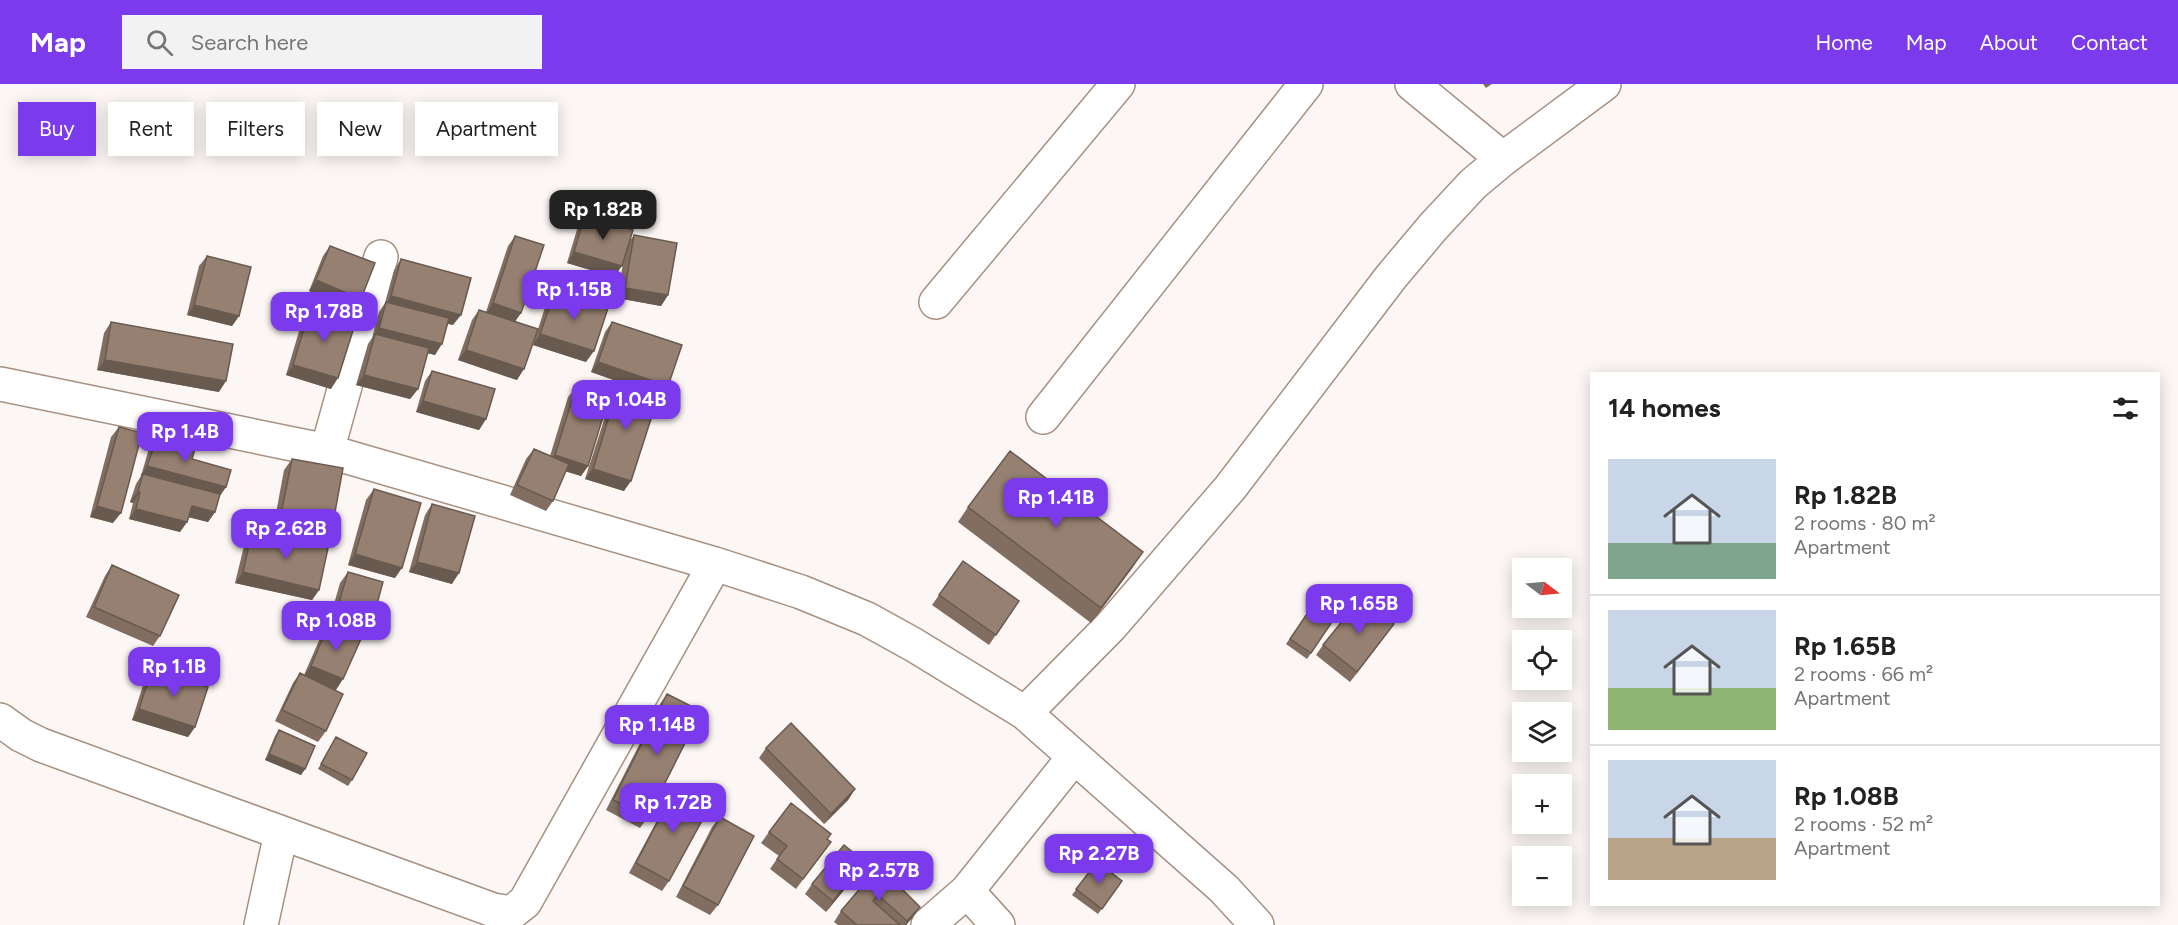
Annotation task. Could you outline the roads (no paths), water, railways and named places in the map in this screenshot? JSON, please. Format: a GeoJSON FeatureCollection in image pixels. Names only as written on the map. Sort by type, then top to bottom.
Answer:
{"type":"FeatureCollection","features":[{"type":"Feature","properties":{"kind":"street"},"geometry":{"type":"LineString","coordinates":[[936,302],[1118,84]]}},
{"type":"Feature","properties":{"kind":"street"},"geometry":{"type":"LineString","coordinates":[[1043,417],[1306,84]]}},
{"type":"Feature","properties":{"kind":"street"},"geometry":{"type":"LineString","coordinates":[[1412,84],[1503,159]]}},
{"type":"Feature","properties":{"kind":"street"},"geometry":{"type":"LineString","coordinates":[[1025,713],[1111,626],[1230,488],[1391,277],[1433,227],[1473,184],[1604,84]]}},
{"type":"Feature","properties":{"kind":"street"},"geometry":{"type":"LineString","coordinates":[[327,451],[381,257]]}},
{"type":"Feature","properties":{"kind":"street"},"geometry":{"type":"LineString","coordinates":[[0,384],[327,451],[716,564],[801,592],[867,619],[1025,713],[1224,889],[1257,925]]}},
{"type":"Feature","properties":{"kind":"street"},"geometry":{"type":"LineString","coordinates":[[0,720],[21,735],[41,744],[493,910],[511,913],[525,902],[716,564]]}},
{"type":"Feature","properties":{"kind":"street"},"geometry":{"type":"LineString","coordinates":[[928,925],[967,891],[1074,757]]}},
{"type":"Feature","properties":{"kind":"street"},"geometry":{"type":"LineString","coordinates":[[261,925],[281,833]]}},
{"type":"Feature","properties":{"kind":"street"},"geometry":{"type":"LineString","coordinates":[[967,891],[998,925]]}}]}
